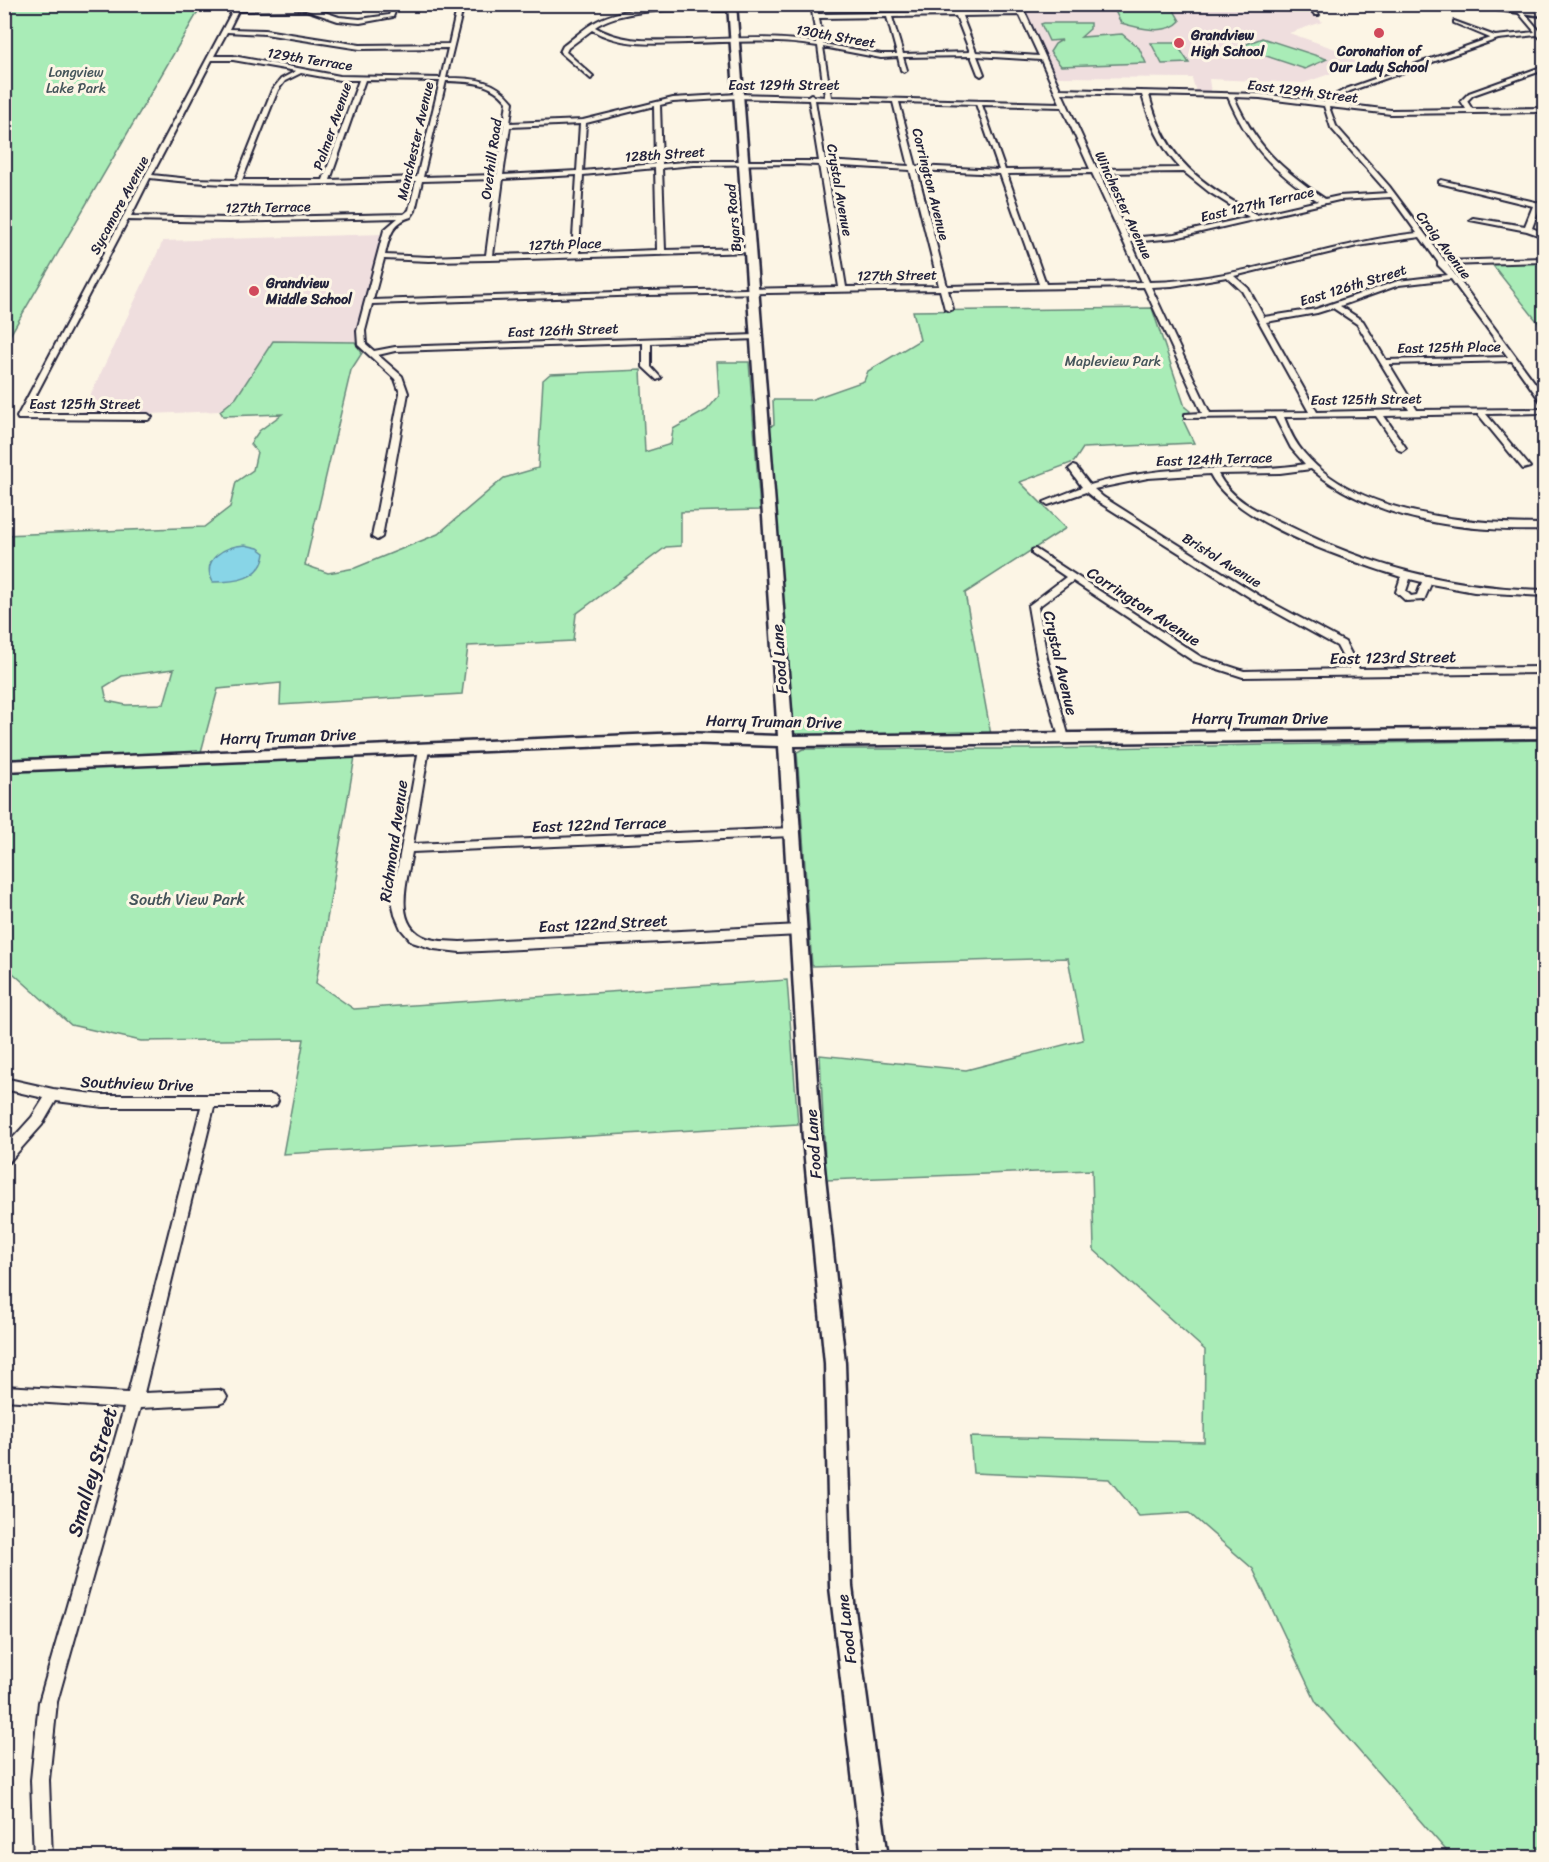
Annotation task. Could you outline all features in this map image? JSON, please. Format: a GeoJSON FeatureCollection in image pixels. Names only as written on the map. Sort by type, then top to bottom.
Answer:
{"type":"FeatureCollection","features":[{"type":"Feature","properties":{"kind":"street"},"geometry":{"type":"LineString","coordinates":[[238,7],[280,6],[319,10],[338,19],[374,20],[391,16],[396,4]]}},
{"type":"Feature","properties":{"kind":"street","name":"Manchester Avenue"},"geometry":{"type":"LineString","coordinates":[[376,537],[405,393],[399,378],[362,345],[360,338],[388,230],[410,216],[461,4]]}},
{"type":"Feature","properties":{"kind":"street"},"geometry":{"type":"LineString","coordinates":[[814,4],[828,96]]}},
{"type":"Feature","properties":{"kind":"street"},"geometry":{"type":"LineString","coordinates":[[920,4],[924,14]]}},
{"type":"Feature","properties":{"kind":"street","name":"Winchester Avenue"},"geometry":{"type":"LineString","coordinates":[[1018,4],[1207,416]]}},
{"type":"Feature","properties":{"kind":"street"},"geometry":{"type":"LineString","coordinates":[[1308,4],[1317,14]]}},
{"type":"Feature","properties":{"kind":"street"},"geometry":{"type":"LineString","coordinates":[[1458,4],[1545,14]]}},
{"type":"Feature","properties":{"kind":"street","name":"Sycamore Avenue"},"geometry":{"type":"LineString","coordinates":[[21,417],[238,7]]}},
{"type":"Feature","properties":{"kind":"street"},"geometry":{"type":"LineString","coordinates":[[591,76],[563,52],[565,47],[591,27],[609,17],[637,11],[732,7]]}},
{"type":"Feature","properties":{"kind":"street","name":"Byars Road"},"geometry":{"type":"LineString","coordinates":[[732,7],[762,429]]}},
{"type":"Feature","properties":{"kind":"street"},"geometry":{"type":"LineString","coordinates":[[319,10],[327,8]]}},
{"type":"Feature","properties":{"kind":"street"},"geometry":{"type":"LineString","coordinates":[[1521,12],[1545,39]]}},
{"type":"Feature","properties":{"kind":"street"},"geometry":{"type":"LineString","coordinates":[[816,16],[1022,13]]}},
{"type":"Feature","properties":{"kind":"street"},"geometry":{"type":"LineString","coordinates":[[889,14],[904,70]]}},
{"type":"Feature","properties":{"kind":"street"},"geometry":{"type":"LineString","coordinates":[[957,14],[981,74]]}},
{"type":"Feature","properties":{"kind":"street"},"geometry":{"type":"LineString","coordinates":[[1456,21],[1495,38]]}},
{"type":"Feature","properties":{"kind":"street","name":"130th Street"},"geometry":{"type":"LineString","coordinates":[[591,27],[608,37],[630,41],[791,40],[874,55],[973,54],[1043,58]]}},
{"type":"Feature","properties":{"kind":"street"},"geometry":{"type":"LineString","coordinates":[[225,30],[265,32],[360,47],[451,46]]}},
{"type":"Feature","properties":{"kind":"street"},"geometry":{"type":"LineString","coordinates":[[1327,105],[1348,90],[1495,38],[1538,33]]}},
{"type":"Feature","properties":{"kind":"street","name":"129th Terrace"},"geometry":{"type":"LineString","coordinates":[[211,58],[232,58],[299,72],[362,79],[443,78]]}},
{"type":"Feature","properties":{"kind":"street"},"geometry":{"type":"LineString","coordinates":[[1470,111],[1464,101],[1471,94],[1545,68]]}},
{"type":"Feature","properties":{"kind":"street"},"geometry":{"type":"LineString","coordinates":[[238,183],[275,90],[283,80],[299,72]]}},
{"type":"Feature","properties":{"kind":"street","name":"Overhill Road"},"geometry":{"type":"LineString","coordinates":[[443,78],[475,80],[500,90],[510,102],[489,258]]}},
{"type":"Feature","properties":{"kind":"street","name":"Palmer Avenue"},"geometry":{"type":"LineString","coordinates":[[326,182],[362,79]]}},
{"type":"Feature","properties":{"kind":"street","name":"East 129th Street"},"geometry":{"type":"LineString","coordinates":[[1059,91],[1278,98],[1391,112],[1545,110]]}},
{"type":"Feature","properties":{"kind":"street"},"geometry":{"type":"LineString","coordinates":[[1145,93],[1156,129],[1184,170],[1217,195],[1255,217]]}},
{"type":"Feature","properties":{"kind":"street"},"geometry":{"type":"LineString","coordinates":[[1230,95],[1244,128],[1258,149],[1285,175],[1323,201]]}},
{"type":"Feature","properties":{"kind":"street","name":"East 129th Street"},"geometry":{"type":"LineString","coordinates":[[508,125],[583,122],[657,103],[738,96],[828,96],[896,101],[1064,105]]}},
{"type":"Feature","properties":{"kind":"street","name":"Crystal Avenue"},"geometry":{"type":"LineString","coordinates":[[810,96],[843,289]]}},
{"type":"Feature","properties":{"kind":"street","name":"Corrington Avenue"},"geometry":{"type":"LineString","coordinates":[[896,101],[949,309]]}},
{"type":"Feature","properties":{"kind":"street"},"geometry":{"type":"LineString","coordinates":[[657,103],[661,253]]}},
{"type":"Feature","properties":{"kind":"street"},"geometry":{"type":"LineString","coordinates":[[980,104],[1043,286]]}},
{"type":"Feature","properties":{"kind":"street","name":"Craig Avenue"},"geometry":{"type":"LineString","coordinates":[[1327,105],[1327,114],[1333,127],[1392,195],[1545,400]]}},
{"type":"Feature","properties":{"kind":"street"},"geometry":{"type":"LineString","coordinates":[[575,256],[583,122]]}},
{"type":"Feature","properties":{"kind":"street","name":"128th Street"},"geometry":{"type":"LineString","coordinates":[[148,176],[238,183],[326,182],[500,177],[580,173],[659,165],[742,162],[822,162],[1002,172],[1184,170]]}},
{"type":"Feature","properties":{"kind":"street"},"geometry":{"type":"LineString","coordinates":[[1441,182],[1541,206],[1528,229]]}},
{"type":"Feature","properties":{"kind":"street","name":"East 127th Terrace"},"geometry":{"type":"LineString","coordinates":[[1127,240],[1174,236],[1323,201],[1353,196],[1392,195]]}},
{"type":"Feature","properties":{"kind":"street","name":"127th Terrace"},"geometry":{"type":"LineString","coordinates":[[127,218],[229,220],[410,216]]}},
{"type":"Feature","properties":{"kind":"street"},"geometry":{"type":"LineString","coordinates":[[1473,220],[1528,229],[1545,235]]}},
{"type":"Feature","properties":{"kind":"street","name":"127th Street"},"geometry":{"type":"LineString","coordinates":[[369,302],[843,289],[1147,285],[1196,282],[1375,240],[1420,235]]}},
{"type":"Feature","properties":{"kind":"street","name":"127th Place"},"geometry":{"type":"LineString","coordinates":[[381,257],[489,258],[750,250]]}},
{"type":"Feature","properties":{"kind":"street"},"geometry":{"type":"LineString","coordinates":[[1441,262],[1545,260]]}},
{"type":"Feature","properties":{"kind":"street"},"geometry":{"type":"LineString","coordinates":[[1229,275],[1245,290],[1314,414]]}},
{"type":"Feature","properties":{"kind":"street","name":"East 126th Street"},"geometry":{"type":"LineString","coordinates":[[1262,320],[1303,314],[1398,283],[1452,277]]}},
{"type":"Feature","properties":{"kind":"street"},"geometry":{"type":"LineString","coordinates":[[1334,304],[1360,323],[1414,412]]}},
{"type":"Feature","properties":{"kind":"street","name":"East 126th Street"},"geometry":{"type":"LineString","coordinates":[[372,354],[395,349],[756,337]]}},
{"type":"Feature","properties":{"kind":"street"},"geometry":{"type":"LineString","coordinates":[[647,341],[647,367],[657,378]]}},
{"type":"Feature","properties":{"kind":"street","name":"East 125th Place"},"geometry":{"type":"LineString","coordinates":[[1384,362],[1514,359]]}},
{"type":"Feature","properties":{"kind":"street","name":"East 125th Street"},"geometry":{"type":"LineString","coordinates":[[1188,416],[1545,411]]}},
{"type":"Feature","properties":{"kind":"street"},"geometry":{"type":"LineString","coordinates":[[1480,412],[1526,466]]}},
{"type":"Feature","properties":{"kind":"street"},"geometry":{"type":"LineString","coordinates":[[1377,413],[1402,448]]}},
{"type":"Feature","properties":{"kind":"street"},"geometry":{"type":"LineString","coordinates":[[1278,414],[1291,443],[1312,466],[1342,486],[1377,502],[1416,515],[1459,524],[1506,528],[1545,527]]}},
{"type":"Feature","properties":{"kind":"street","name":"East 125th Street"},"geometry":{"type":"LineString","coordinates":[[21,417],[148,417]]}},
{"type":"Feature","properties":{"kind":"street","name":"Food Lane"},"geometry":{"type":"LineString","coordinates":[[762,429],[800,930],[812,1139],[835,1363],[841,1587],[875,1857]]}},
{"type":"Feature","properties":{"kind":"street","name":"East 124th Terrace"},"geometry":{"type":"LineString","coordinates":[[1048,502],[1088,489],[1152,475],[1275,471],[1312,466]]}},
{"type":"Feature","properties":{"kind":"street","name":"Bristol Avenue"},"geometry":{"type":"LineString","coordinates":[[1072,469],[1088,489],[1260,600],[1341,644],[1355,672]]}},
{"type":"Feature","properties":{"kind":"street"},"geometry":{"type":"LineString","coordinates":[[1213,472],[1223,490],[1244,507],[1331,550],[1427,581],[1501,592],[1545,593]]}},
{"type":"Feature","properties":{"kind":"street","name":"Corrington Avenue"},"geometry":{"type":"LineString","coordinates":[[1035,552],[1197,659],[1243,674]]}},
{"type":"Feature","properties":{"kind":"street"},"geometry":{"type":"LineString","coordinates":[[1406,576],[1401,592],[1409,599],[1420,598],[1427,581]]}},
{"type":"Feature","properties":{"kind":"street","name":"Crystal Avenue"},"geometry":{"type":"LineString","coordinates":[[1064,738],[1042,657],[1033,606],[1072,577]]}},
{"type":"Feature","properties":{"kind":"street","name":"East 123rd Street"},"geometry":{"type":"LineString","coordinates":[[1243,674],[1545,670]]}},
{"type":"Feature","properties":{"kind":"street","name":"Harry Truman Drive"},"geometry":{"type":"LineString","coordinates":[[4,766],[682,738],[785,741],[1545,733]]}},
{"type":"Feature","properties":{"kind":"street","name":"Richmond Avenue"},"geometry":{"type":"LineString","coordinates":[[410,936],[402,923],[398,900],[424,749]]}},
{"type":"Feature","properties":{"kind":"street","name":"East 122nd Terrace"},"geometry":{"type":"LineString","coordinates":[[406,848],[792,832]]}},
{"type":"Feature","properties":{"kind":"street","name":"East 122nd Street"},"geometry":{"type":"LineString","coordinates":[[410,936],[425,943],[460,947],[800,930]]}},
{"type":"Feature","properties":{"kind":"street","name":"Southview Drive"},"geometry":{"type":"LineString","coordinates":[[4,1083],[53,1095],[103,1101],[271,1101]]}},
{"type":"Feature","properties":{"kind":"street"},"geometry":{"type":"LineString","coordinates":[[4,1158],[37,1121],[53,1095]]}},
{"type":"Feature","properties":{"kind":"street","name":"Smalley Street"},"geometry":{"type":"LineString","coordinates":[[43,1857],[38,1799],[41,1743],[48,1702],[134,1401],[209,1101]]}},
{"type":"Feature","properties":{"kind":"street"},"geometry":{"type":"LineString","coordinates":[[4,1394],[134,1401],[219,1397]]}},
{"type":"Feature","properties":{"kind":"shaded area","name":"Grandview High School"},"geometry":{"type":"Polygon","coordinates":[[[1023,5],[1307,5],[1322,22],[1289,33],[1347,53],[1361,67],[1349,67],[1304,83],[1209,79],[1211,93],[1196,92],[1192,78],[1056,77],[1023,5]]]}},
{"type":"Feature","properties":{"kind":"shaded area","name":"Grandview Middle School"},"geometry":{"type":"Polygon","coordinates":[[[383,234],[355,342],[273,341],[236,398],[220,411],[80,417],[163,241],[383,234]]]}},
{"type":"Feature","properties":{"kind":"green space","name":"Longview Lake Park"},"geometry":{"type":"Polygon","coordinates":[[[4,5],[202,5],[5,344],[4,344],[4,5]]]}},
{"type":"Feature","properties":{"kind":"green space"},"geometry":{"type":"Polygon","coordinates":[[[1112,5],[1171,5],[1180,21],[1174,26],[1160,30],[1136,27],[1121,23],[1112,5]]]}},
{"type":"Feature","properties":{"kind":"green space"},"geometry":{"type":"Polygon","coordinates":[[[1090,23],[1090,29],[1081,37],[1122,34],[1139,48],[1146,63],[1061,66],[1050,52],[1055,44],[1062,40],[1049,41],[1041,24],[1090,23]]]}},
{"type":"Feature","properties":{"kind":"green space"},"geometry":{"type":"Polygon","coordinates":[[[1262,38],[1327,59],[1305,69],[1239,47],[1262,38]]]}},
{"type":"Feature","properties":{"kind":"green space"},"geometry":{"type":"Polygon","coordinates":[[[1151,43],[1176,43],[1189,63],[1162,64],[1151,43]]]}},
{"type":"Feature","properties":{"kind":"green space"},"geometry":{"type":"Polygon","coordinates":[[[1544,262],[1544,330],[1491,263],[1544,262]]]}},
{"type":"Feature","properties":{"kind":"green space","name":"Mapleview Park"},"geometry":{"type":"Polygon","coordinates":[[[1152,308],[1185,407],[1190,411],[1183,420],[1194,443],[1083,448],[1074,462],[1020,482],[1066,528],[965,593],[991,735],[798,736],[791,731],[768,428],[774,424],[773,400],[810,400],[864,381],[868,371],[920,340],[913,311],[1152,308]]]}},
{"type":"Feature","properties":{"kind":"green space"},"geometry":{"type":"Polygon","coordinates":[[[273,341],[355,342],[362,353],[351,370],[305,565],[328,573],[355,568],[438,534],[504,478],[538,468],[543,380],[550,374],[641,370],[645,452],[671,444],[673,429],[707,410],[719,396],[717,362],[749,362],[760,510],[681,512],[681,546],[666,547],[576,614],[573,641],[468,646],[462,694],[280,705],[281,683],[218,689],[201,752],[5,759],[4,535],[204,527],[230,507],[236,482],[253,470],[257,452],[250,444],[259,431],[282,414],[223,416],[220,411],[236,398],[273,341]],[[174,669],[122,676],[104,687],[107,701],[126,705],[164,704],[174,669]]]}},
{"type":"Feature","properties":{"kind":"green space"},"geometry":{"type":"Polygon","coordinates":[[[1544,740],[1544,1857],[1452,1857],[1316,1702],[1253,1569],[1189,1513],[1139,1516],[1109,1479],[973,1473],[970,1437],[1204,1442],[1205,1350],[1094,1250],[1092,1170],[826,1180],[820,1055],[966,1070],[1083,1040],[1068,958],[812,966],[797,752],[803,749],[1041,749],[1544,740]]]}},
{"type":"Feature","properties":{"kind":"green space","name":"South View Park"},"geometry":{"type":"Polygon","coordinates":[[[356,751],[316,983],[354,1009],[787,980],[798,1124],[283,1154],[304,1039],[141,1041],[71,1025],[5,966],[5,766],[356,751]]]}},
{"type":"Feature","properties":{"kind":"water"},"geometry":{"type":"Polygon","coordinates":[[[245,545],[258,548],[265,553],[259,569],[246,578],[213,582],[210,574],[212,560],[223,551],[245,545]]]}},
{"type":"Feature","properties":{"kind":"place","name":"Coronation of Our Lady School"},"geometry":{"type":"Point","coordinates":[1379,33]}},
{"type":"Feature","properties":{"kind":"place","name":"Grandview High School"},"geometry":{"type":"Point","coordinates":[1179,43]}},
{"type":"Feature","properties":{"kind":"place","name":"Grandview Middle School"},"geometry":{"type":"Point","coordinates":[254,291]}}]}
